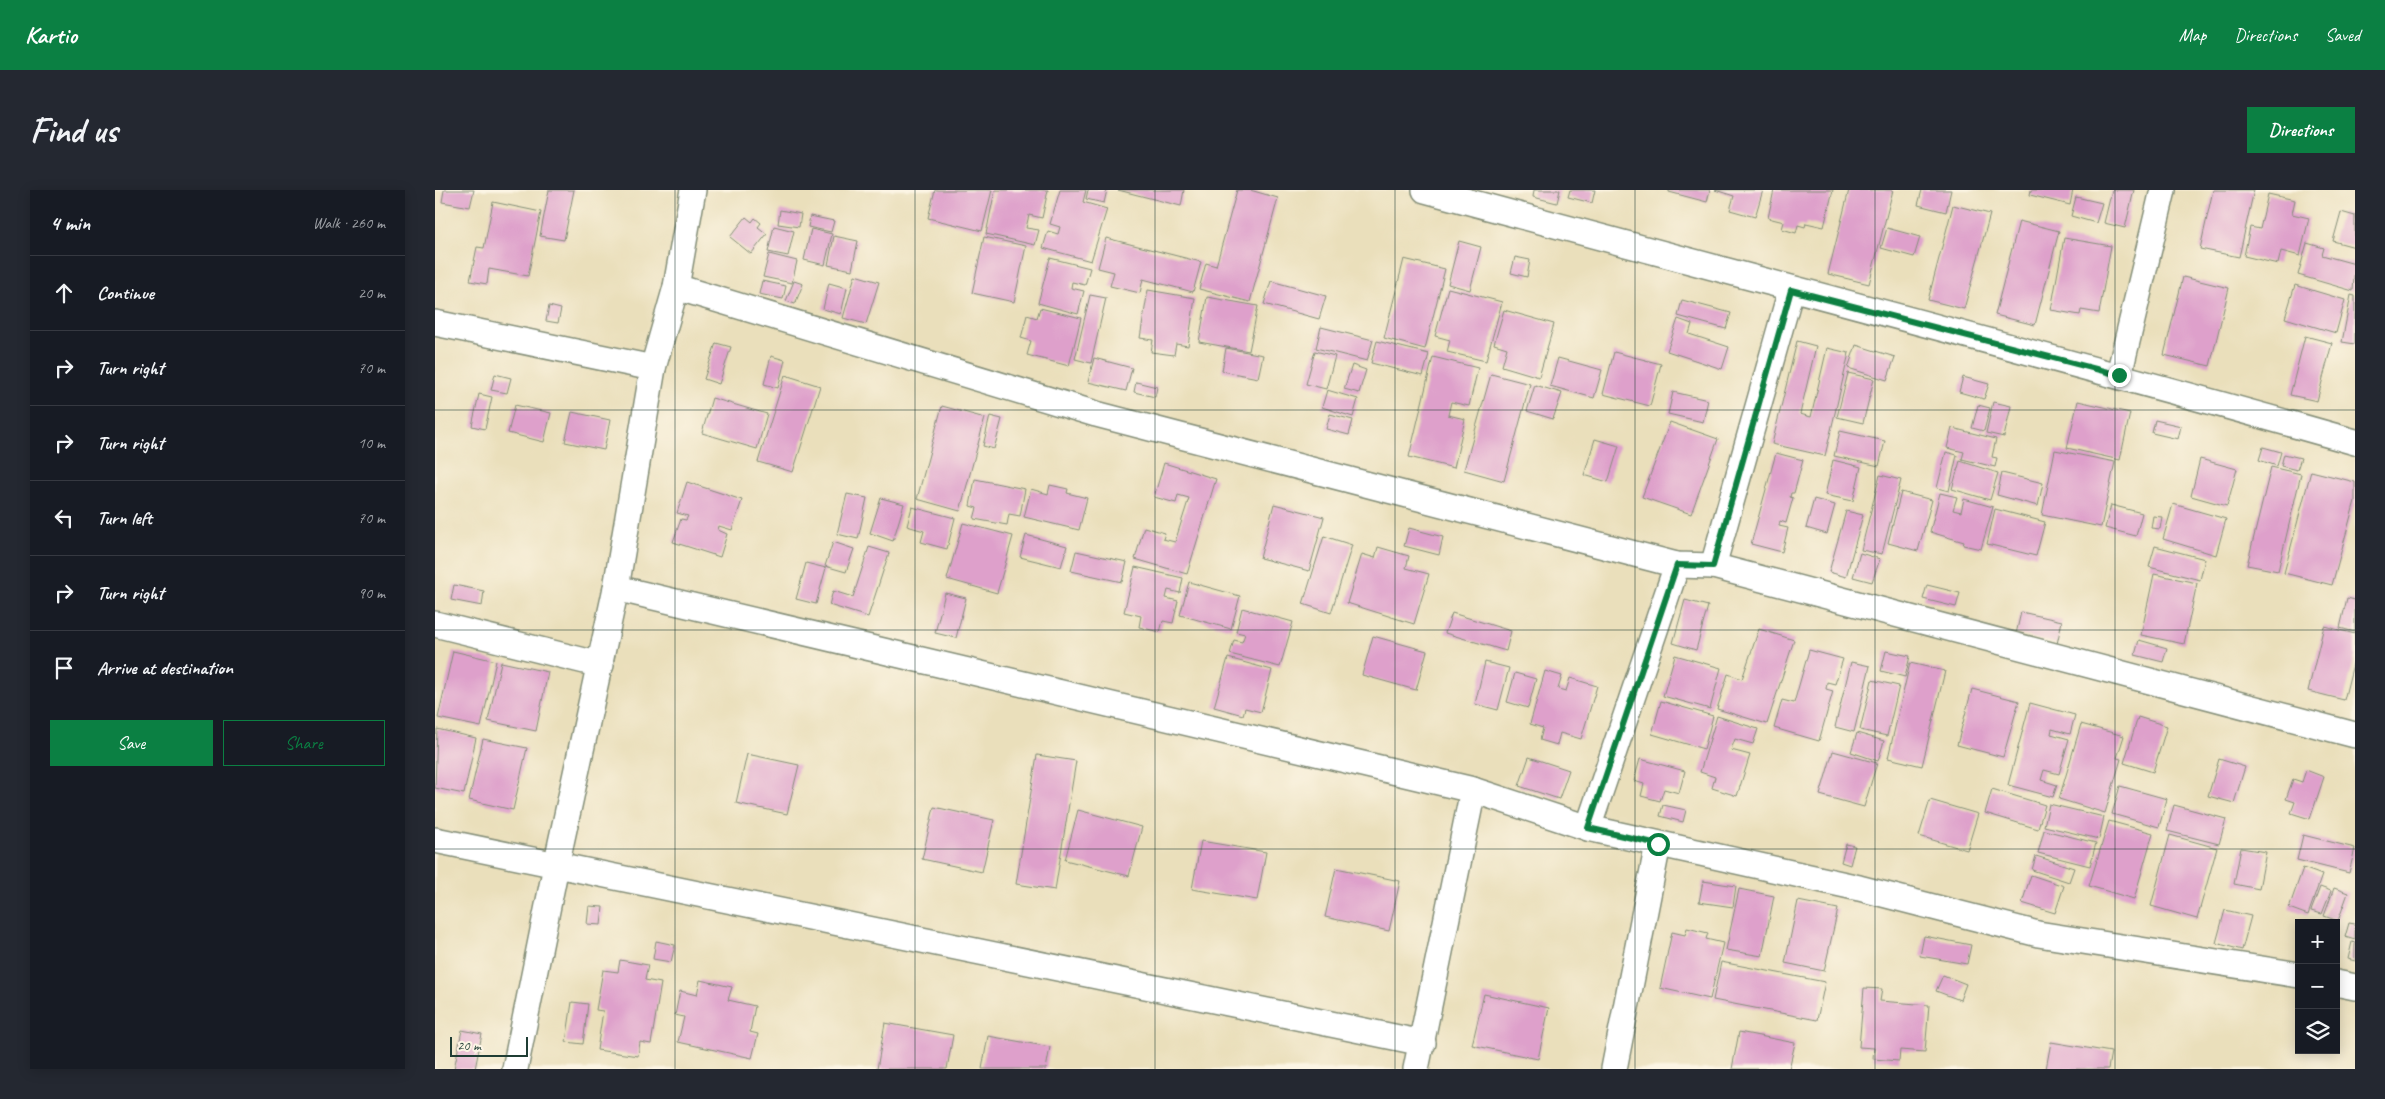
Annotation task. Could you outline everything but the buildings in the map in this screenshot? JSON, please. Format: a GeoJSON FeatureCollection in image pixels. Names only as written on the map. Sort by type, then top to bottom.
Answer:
{"type":"FeatureCollection","features":[{"type":"Feature","properties":{"kind":"street"},"geometry":{"type":"LineString","coordinates":[[515,1069],[556,866],[601,665],[653,368],[677,287],[693,190]]}},
{"type":"Feature","properties":{"kind":"street"},"geometry":{"type":"LineString","coordinates":[[1425,190],[1791,290],[2119,375],[2355,442]]}},
{"type":"Feature","properties":{"kind":"street"},"geometry":{"type":"LineString","coordinates":[[2119,375],[2163,190]]}},
{"type":"Feature","properties":{"kind":"street"},"geometry":{"type":"LineString","coordinates":[[677,287],[1096,414],[1677,565],[1713,566],[2355,735]]}},
{"type":"Feature","properties":{"kind":"street"},"geometry":{"type":"LineString","coordinates":[[1713,566],[1791,290]]}},
{"type":"Feature","properties":{"kind":"street"},"geometry":{"type":"LineString","coordinates":[[435,323],[653,368]]}},
{"type":"Feature","properties":{"kind":"street"},"geometry":{"type":"LineString","coordinates":[[1588,828],[1677,565]]}},
{"type":"Feature","properties":{"kind":"street"},"geometry":{"type":"LineString","coordinates":[[616,588],[1473,790],[1588,828],[1859,888],[2038,934],[2295,974]]}},
{"type":"Feature","properties":{"kind":"street"},"geometry":{"type":"LineString","coordinates":[[435,624],[601,665]]}},
{"type":"Feature","properties":{"kind":"street"},"geometry":{"type":"LineString","coordinates":[[1416,1069],[1423,1043],[1473,790]]}},
{"type":"Feature","properties":{"kind":"street"},"geometry":{"type":"LineString","coordinates":[[435,840],[1423,1043]]}},
{"type":"Feature","properties":{"kind":"street"},"geometry":{"type":"LineString","coordinates":[[1614,1069],[1658,844]]}},
{"type":"Feature","properties":{"kind":"street"},"geometry":{"type":"LineString","coordinates":[[2340,984],[2355,986]]}},
{"type":"Feature","properties":{"kind":"route"},"geometry":{"type":"LineString","coordinates":[[1658,844],[1588,828],[1677,565],[1713,566],[1791,290],[2119,375]]}}]}
